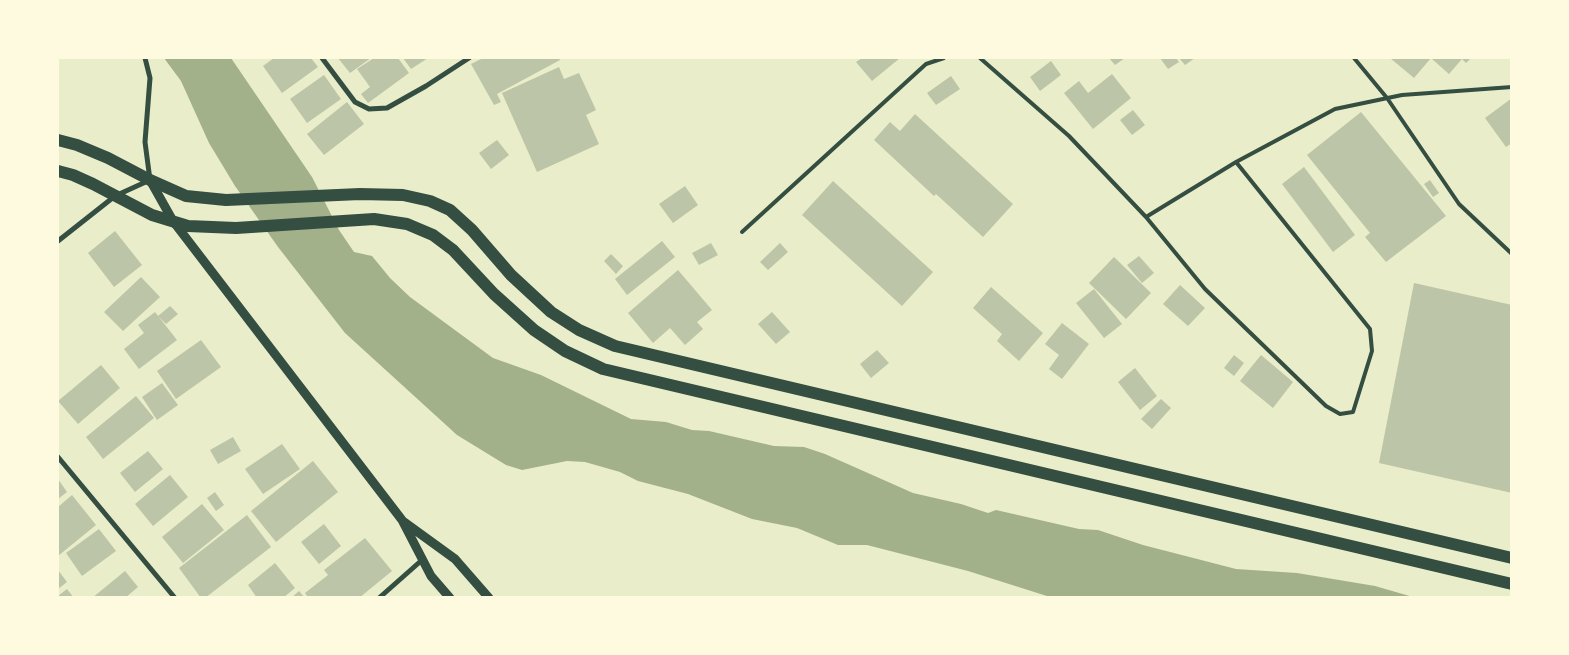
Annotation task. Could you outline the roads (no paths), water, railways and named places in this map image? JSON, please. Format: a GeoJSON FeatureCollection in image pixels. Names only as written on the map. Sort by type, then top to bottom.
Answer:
{"type":"FeatureCollection","features":[{"type":"Feature","properties":{"kind":"main road"},"geometry":{"type":"LineString","coordinates":[[58,140],[77,145],[108,158],[186,196],[226,200],[360,194],[403,195],[430,201],[450,210],[472,230],[511,275],[551,312],[579,330],[615,346],[1512,558]]}},
{"type":"Feature","properties":{"kind":"main road"},"geometry":{"type":"LineString","coordinates":[[58,171],[93,184],[152,215],[188,226],[236,228],[374,219],[407,224],[433,235],[453,250],[494,294],[534,330],[565,351],[603,369],[1512,584]]}},
{"type":"Feature","properties":{"kind":"street"},"geometry":{"type":"LineString","coordinates":[[145,58],[150,78],[145,142],[150,180],[173,221],[402,520],[431,576],[450,598]]}},
{"type":"Feature","properties":{"kind":"street"},"geometry":{"type":"LineString","coordinates":[[322,58],[355,102],[369,109],[387,108],[470,58]]}},
{"type":"Feature","properties":{"kind":"street"},"geometry":{"type":"LineString","coordinates":[[58,241],[115,196],[150,180]]}},
{"type":"Feature","properties":{"kind":"street"},"geometry":{"type":"LineString","coordinates":[[58,457],[175,598]]}},
{"type":"Feature","properties":{"kind":"street"},"geometry":{"type":"LineString","coordinates":[[402,520],[455,559],[489,598]]}},
{"type":"Feature","properties":{"kind":"street"},"geometry":{"type":"LineString","coordinates":[[379,598],[422,560]]}},
{"type":"Feature","properties":{"kind":"lane"},"geometry":{"type":"LineString","coordinates":[[742,232],[926,64],[944,58]]}},
{"type":"Feature","properties":{"kind":"lane"},"geometry":{"type":"LineString","coordinates":[[980,58],[1069,136],[1146,217],[1205,289],[1326,406],[1340,414],[1353,412],[1372,351],[1370,329],[1236,162]]}},
{"type":"Feature","properties":{"kind":"lane"},"geometry":{"type":"LineString","coordinates":[[1354,58],[1388,98],[1459,204],[1512,254]]}},
{"type":"Feature","properties":{"kind":"lane"},"geometry":{"type":"LineString","coordinates":[[1146,217],[1236,162],[1334,109],[1402,95],[1512,87]]}}]}
